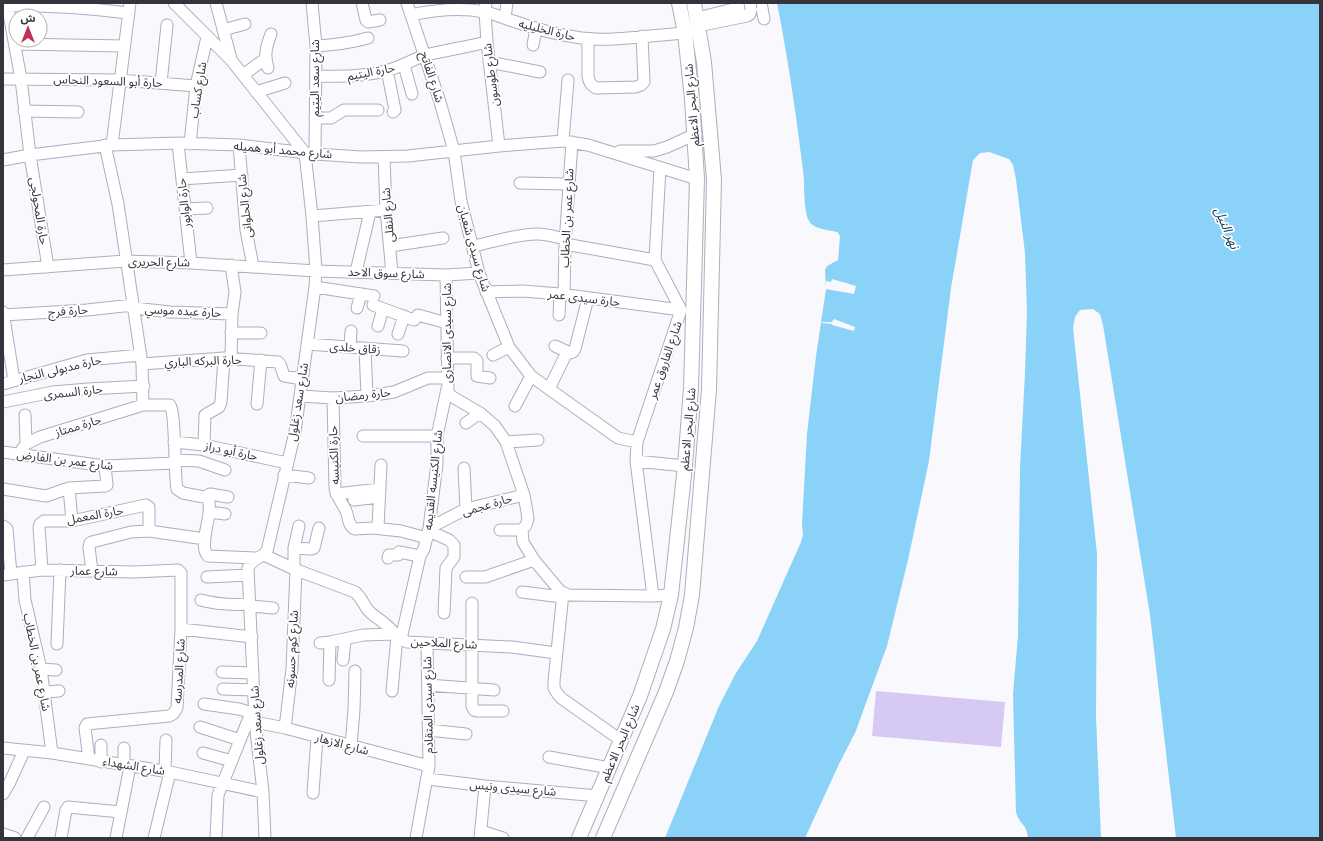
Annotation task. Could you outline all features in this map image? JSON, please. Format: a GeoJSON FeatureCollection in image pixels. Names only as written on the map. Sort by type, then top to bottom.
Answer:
{"type":"FeatureCollection","features":[{"type":"Feature","properties":{"kind":"main road","name":"شارع البحر الاعظم"},"geometry":{"type":"LineString","coordinates":[[579,838],[622,741],[653,663],[671,595],[685,466],[691,388],[697,179],[696,134],[685,33],[679,3]]}},
{"type":"Feature","properties":{"kind":"main road","name":"شارع البحر الاعظم"},"geometry":{"type":"LineString","coordinates":[[603,838],[678,661],[692,595],[709,389],[714,180],[704,62],[696,15]]}},
{"type":"Feature","properties":{"kind":"street"},"geometry":{"type":"LineString","coordinates":[[174,3],[231,60],[256,92],[310,154]]}},
{"type":"Feature","properties":{"kind":"street"},"geometry":{"type":"LineString","coordinates":[[216,3],[231,60]]}},
{"type":"Feature","properties":{"kind":"street","name":"شارع سعد اليتيم"},"geometry":{"type":"LineString","coordinates":[[310,154],[315,118],[316,76],[316,46],[312,3]]}},
{"type":"Feature","properties":{"kind":"street"},"geometry":{"type":"LineString","coordinates":[[362,3],[366,20],[368,22],[380,20]]}},
{"type":"Feature","properties":{"kind":"street","name":"شارع الفاتح"},"geometry":{"type":"LineString","coordinates":[[407,3],[440,102],[454,151]]}},
{"type":"Feature","properties":{"kind":"street"},"geometry":{"type":"LineString","coordinates":[[505,18],[507,3]]}},
{"type":"Feature","properties":{"kind":"street"},"geometry":{"type":"LineString","coordinates":[[696,15],[738,3]]}},
{"type":"Feature","properties":{"kind":"street"},"geometry":{"type":"LineString","coordinates":[[696,15],[747,16],[750,14],[755,4]]}},
{"type":"Feature","properties":{"kind":"street"},"geometry":{"type":"LineString","coordinates":[[755,4],[764,19]]}},
{"type":"Feature","properties":{"kind":"street"},"geometry":{"type":"LineString","coordinates":[[6,5],[84,5],[130,8],[109,145],[125,261],[142,360],[144,386],[143,406]]}},
{"type":"Feature","properties":{"kind":"street","name":"حارة المحولجى"},"geometry":{"type":"LineString","coordinates":[[6,5],[8,22]]}},
{"type":"Feature","properties":{"kind":"street","name":"حارة الخليليه"},"geometry":{"type":"LineString","coordinates":[[411,14],[485,7],[505,18],[536,28],[576,38],[608,39],[685,33]]}},
{"type":"Feature","properties":{"kind":"street","name":"شارع طوسون"},"geometry":{"type":"LineString","coordinates":[[485,7],[489,62],[499,146]]}},
{"type":"Feature","properties":{"kind":"street"},"geometry":{"type":"LineString","coordinates":[[223,30],[245,24]]}},
{"type":"Feature","properties":{"kind":"street"},"geometry":{"type":"LineString","coordinates":[[162,83],[167,25]]}},
{"type":"Feature","properties":{"kind":"street"},"geometry":{"type":"LineString","coordinates":[[533,46],[536,28]]}},
{"type":"Feature","properties":{"kind":"street"},"geometry":{"type":"LineString","coordinates":[[243,75],[267,64],[266,46],[271,34]]}},
{"type":"Feature","properties":{"kind":"street"},"geometry":{"type":"LineString","coordinates":[[588,38],[588,76],[589,82],[592,86],[596,88],[636,87],[641,86],[644,82],[642,36]]}},
{"type":"Feature","properties":{"kind":"street","name":"شارع كساب"},"geometry":{"type":"LineString","coordinates":[[190,144],[196,86],[207,37]]}},
{"type":"Feature","properties":{"kind":"street"},"geometry":{"type":"LineString","coordinates":[[316,46],[333,46],[368,38]]}},
{"type":"Feature","properties":{"kind":"street"},"geometry":{"type":"LineString","coordinates":[[48,41],[124,46]]}},
{"type":"Feature","properties":{"kind":"street","name":"حارة اليتيم"},"geometry":{"type":"LineString","coordinates":[[316,76],[340,77],[364,75],[388,70],[425,56],[487,42]]}},
{"type":"Feature","properties":{"kind":"street","name":"حارة المحولجى"},"geometry":{"type":"LineString","coordinates":[[13,48],[21,78],[30,155],[48,267]]}},
{"type":"Feature","properties":{"kind":"street"},"geometry":{"type":"LineString","coordinates":[[489,62],[540,72]]}},
{"type":"Feature","properties":{"kind":"street"},"geometry":{"type":"LineString","coordinates":[[404,65],[412,94]]}},
{"type":"Feature","properties":{"kind":"street"},"geometry":{"type":"LineString","coordinates":[[388,70],[395,110],[393,112]]}},
{"type":"Feature","properties":{"kind":"street","name":"حارة أبو السعود النحاس"},"geometry":{"type":"LineString","coordinates":[[3,79],[120,80],[196,86]]}},
{"type":"Feature","properties":{"kind":"street"},"geometry":{"type":"LineString","coordinates":[[567,141],[568,80]]}},
{"type":"Feature","properties":{"kind":"street"},"geometry":{"type":"LineString","coordinates":[[256,92],[286,83]]}},
{"type":"Feature","properties":{"kind":"street"},"geometry":{"type":"LineString","coordinates":[[315,118],[331,118],[344,110],[378,110]]}},
{"type":"Feature","properties":{"kind":"street"},"geometry":{"type":"LineString","coordinates":[[24,111],[78,112]]}},
{"type":"Feature","properties":{"kind":"street","name":"شارع محمد أبو هميله"},"geometry":{"type":"LineString","coordinates":[[608,151],[654,151],[696,134]]}},
{"type":"Feature","properties":{"kind":"street","name":"شارع محمد أبو هميله"},"geometry":{"type":"LineString","coordinates":[[3,160],[109,145],[239,145],[310,154],[384,157],[567,141],[588,145],[697,179]]}},
{"type":"Feature","properties":{"kind":"street","name":"شارع عمر بن الخطاب"},"geometry":{"type":"LineString","coordinates":[[559,315],[562,295],[568,184],[567,141]]}},
{"type":"Feature","properties":{"kind":"street","name":"حارة الوابور"},"geometry":{"type":"LineString","coordinates":[[178,144],[191,263]]}},
{"type":"Feature","properties":{"kind":"street","name":"شارع الحلوانى"},"geometry":{"type":"LineString","coordinates":[[239,145],[246,230],[253,266]]}},
{"type":"Feature","properties":{"kind":"street","name":"شارع سيدى شعبان"},"geometry":{"type":"LineString","coordinates":[[454,151],[461,201],[480,273],[486,292],[509,347],[531,376],[549,390],[618,438],[637,442]]}},
{"type":"Feature","properties":{"kind":"street","name":"شارع سعد زغلول"},"geometry":{"type":"LineString","coordinates":[[265,838],[263,792],[254,716],[252,637],[248,568],[259,556],[267,551],[295,432],[316,271],[310,154]]}},
{"type":"Feature","properties":{"kind":"street","name":"شارع النقلى"},"geometry":{"type":"LineString","coordinates":[[384,157],[386,210],[392,273]]}},
{"type":"Feature","properties":{"kind":"street"},"geometry":{"type":"LineString","coordinates":[[473,246],[530,235],[551,235],[565,241],[655,260],[660,168]]}},
{"type":"Feature","properties":{"kind":"street"},"geometry":{"type":"LineString","coordinates":[[182,179],[242,176]]}},
{"type":"Feature","properties":{"kind":"street"},"geometry":{"type":"LineString","coordinates":[[520,183],[568,184]]}},
{"type":"Feature","properties":{"kind":"street"},"geometry":{"type":"LineString","coordinates":[[185,209],[207,208]]}},
{"type":"Feature","properties":{"kind":"street"},"geometry":{"type":"LineString","coordinates":[[312,216],[386,210]]}},
{"type":"Feature","properties":{"kind":"street"},"geometry":{"type":"LineString","coordinates":[[356,272],[370,212]]}},
{"type":"Feature","properties":{"kind":"street"},"geometry":{"type":"LineString","coordinates":[[390,246],[443,238]]}},
{"type":"Feature","properties":{"kind":"street","name":"شارع الفاروق عمر"},"geometry":{"type":"LineString","coordinates":[[636,461],[637,442],[682,310],[655,260]]}},
{"type":"Feature","properties":{"kind":"street","name":"شارع الحريرى"},"geometry":{"type":"LineString","coordinates":[[3,270],[125,261],[253,266],[316,271]]}},
{"type":"Feature","properties":{"kind":"street"},"geometry":{"type":"LineString","coordinates":[[204,445],[204,415],[219,407],[221,402],[232,333],[232,314],[235,292],[232,265]]}},
{"type":"Feature","properties":{"kind":"street","name":"شارع سوق الاحد"},"geometry":{"type":"LineString","coordinates":[[316,271],[446,276],[480,273]]}},
{"type":"Feature","properties":{"kind":"street","name":"شارع سيدى الانصارى"},"geometry":{"type":"LineString","coordinates":[[446,276],[447,384],[451,396],[480,413],[495,426],[506,442],[524,495],[528,519],[522,530]]}},
{"type":"Feature","properties":{"kind":"street"},"geometry":{"type":"LineString","coordinates":[[315,287],[361,294],[414,320],[418,316],[447,323]]}},
{"type":"Feature","properties":{"kind":"street","name":"حارة سيدى عمر"},"geometry":{"type":"LineString","coordinates":[[486,292],[523,292],[562,295],[682,310]]}},
{"type":"Feature","properties":{"kind":"street"},"geometry":{"type":"LineString","coordinates":[[357,308],[361,294]]}},
{"type":"Feature","properties":{"kind":"street"},"geometry":{"type":"LineString","coordinates":[[555,346],[567,352],[573,352],[588,298]]}},
{"type":"Feature","properties":{"kind":"street"},"geometry":{"type":"LineString","coordinates":[[377,303],[378,326]]}},
{"type":"Feature","properties":{"kind":"street","name":"حارة عبده موسي"},"geometry":{"type":"LineString","coordinates":[[134,307],[170,312],[232,314]]}},
{"type":"Feature","properties":{"kind":"street","name":"حارة فرج"},"geometry":{"type":"LineString","coordinates":[[3,314],[134,307]]}},
{"type":"Feature","properties":{"kind":"street"},"geometry":{"type":"LineString","coordinates":[[3,314],[14,380]]}},
{"type":"Feature","properties":{"kind":"street"},"geometry":{"type":"LineString","coordinates":[[398,334],[404,316]]}},
{"type":"Feature","properties":{"kind":"street"},"geometry":{"type":"LineString","coordinates":[[350,347],[351,331]]}},
{"type":"Feature","properties":{"kind":"street"},"geometry":{"type":"LineString","coordinates":[[232,333],[261,333]]}},
{"type":"Feature","properties":{"kind":"street","name":"زقاق خلدى"},"geometry":{"type":"LineString","coordinates":[[307,344],[403,351]]}},
{"type":"Feature","properties":{"kind":"street"},"geometry":{"type":"LineString","coordinates":[[493,355],[509,347]]}},
{"type":"Feature","properties":{"kind":"street"},"geometry":{"type":"LineString","coordinates":[[365,348],[367,396]]}},
{"type":"Feature","properties":{"kind":"street"},"geometry":{"type":"LineString","coordinates":[[549,390],[567,352]]}},
{"type":"Feature","properties":{"kind":"street","name":"حارة البركه الباري"},"geometry":{"type":"LineString","coordinates":[[142,360],[228,358],[262,360],[278,362],[284,376],[302,379]]}},
{"type":"Feature","properties":{"kind":"street"},"geometry":{"type":"LineString","coordinates":[[447,358],[474,358],[477,361],[477,376],[490,378]]}},
{"type":"Feature","properties":{"kind":"street","name":"حارة مدبولى النجار"},"geometry":{"type":"LineString","coordinates":[[3,384],[87,360],[142,360]]}},
{"type":"Feature","properties":{"kind":"street"},"geometry":{"type":"LineString","coordinates":[[257,404],[262,360]]}},
{"type":"Feature","properties":{"kind":"street"},"geometry":{"type":"LineString","coordinates":[[515,406],[531,376]]}},
{"type":"Feature","properties":{"kind":"street","name":"حارة رمضان"},"geometry":{"type":"LineString","coordinates":[[300,396],[332,398],[367,396],[394,392],[428,378],[447,384]]}},
{"type":"Feature","properties":{"kind":"street","name":"شارع الكنيسه القديمه"},"geometry":{"type":"LineString","coordinates":[[392,691],[398,637],[420,556],[424,549],[428,533],[437,464],[437,436],[447,384]]}},
{"type":"Feature","properties":{"kind":"street","name":"حارة السمرى"},"geometry":{"type":"LineString","coordinates":[[3,402],[60,392],[144,386]]}},
{"type":"Feature","properties":{"kind":"street","name":"حارة الكنيسه"},"geometry":{"type":"LineString","coordinates":[[332,398],[336,494],[346,509],[351,527],[354,530],[378,528]]}},
{"type":"Feature","properties":{"kind":"street","name":"حارة ممتاز"},"geometry":{"type":"LineString","coordinates":[[26,444],[40,437],[143,406],[168,405],[171,406],[174,442]]}},
{"type":"Feature","properties":{"kind":"street"},"geometry":{"type":"LineString","coordinates":[[466,423],[480,413]]}},
{"type":"Feature","properties":{"kind":"street"},"geometry":{"type":"LineString","coordinates":[[19,454],[26,444],[25,415]]}},
{"type":"Feature","properties":{"kind":"street"},"geometry":{"type":"LineString","coordinates":[[363,436],[437,436]]}},
{"type":"Feature","properties":{"kind":"street"},"geometry":{"type":"LineString","coordinates":[[506,442],[538,440]]}},
{"type":"Feature","properties":{"kind":"street"},"geometry":{"type":"LineString","coordinates":[[174,442],[176,485],[180,492],[228,497]]}},
{"type":"Feature","properties":{"kind":"street","name":"حارة أبو دراز"},"geometry":{"type":"LineString","coordinates":[[174,442],[204,445],[287,463]]}},
{"type":"Feature","properties":{"kind":"street","name":"شارع عمر بن الفارض"},"geometry":{"type":"LineString","coordinates":[[3,452],[105,466],[175,461],[199,461],[225,470]]}},
{"type":"Feature","properties":{"kind":"street"},"geometry":{"type":"LineString","coordinates":[[653,596],[636,461],[685,466]]}},
{"type":"Feature","properties":{"kind":"street"},"geometry":{"type":"LineString","coordinates":[[381,465],[378,528],[428,533],[449,540],[454,545],[454,557],[446,568],[444,613]]}},
{"type":"Feature","properties":{"kind":"street"},"geometry":{"type":"LineString","coordinates":[[3,489],[46,496],[69,488],[106,486],[105,466]]}},
{"type":"Feature","properties":{"kind":"street"},"geometry":{"type":"LineString","coordinates":[[464,468],[466,509]]}},
{"type":"Feature","properties":{"kind":"street"},"geometry":{"type":"LineString","coordinates":[[284,475],[309,478]]}},
{"type":"Feature","properties":{"kind":"street"},"geometry":{"type":"LineString","coordinates":[[69,488],[72,521]]}},
{"type":"Feature","properties":{"kind":"street"},"geometry":{"type":"LineString","coordinates":[[336,494],[380,493]]}},
{"type":"Feature","properties":{"kind":"street"},"geometry":{"type":"LineString","coordinates":[[354,500],[380,493]]}},
{"type":"Feature","properties":{"kind":"street","name":"حارة عجمى"},"geometry":{"type":"LineString","coordinates":[[428,533],[466,509],[524,495]]}},
{"type":"Feature","properties":{"kind":"street"},"geometry":{"type":"LineString","coordinates":[[209,496],[210,512],[204,550],[208,556],[259,556]]}},
{"type":"Feature","properties":{"kind":"street","name":"حارة المعمل"},"geometry":{"type":"LineString","coordinates":[[42,570],[40,524],[44,521],[72,521],[146,505],[149,507],[149,530]]}},
{"type":"Feature","properties":{"kind":"street"},"geometry":{"type":"LineString","coordinates":[[210,512],[225,514]]}},
{"type":"Feature","properties":{"kind":"street"},"geometry":{"type":"LineString","coordinates":[[3,526],[7,529],[7,574]]}},
{"type":"Feature","properties":{"kind":"street","name":"شارع كوم حسونه"},"geometry":{"type":"LineString","coordinates":[[285,728],[292,669],[295,569],[294,548],[299,526]]}},
{"type":"Feature","properties":{"kind":"street"},"geometry":{"type":"LineString","coordinates":[[294,548],[314,548],[319,528]]}},
{"type":"Feature","properties":{"kind":"street"},"geometry":{"type":"LineString","coordinates":[[92,570],[89,546],[90,543],[131,532],[149,530],[205,539]]}},
{"type":"Feature","properties":{"kind":"street"},"geometry":{"type":"LineString","coordinates":[[500,530],[522,530],[523,542],[534,560],[562,595],[554,688],[561,698],[622,741]]}},
{"type":"Feature","properties":{"kind":"street"},"geometry":{"type":"LineString","coordinates":[[388,558],[389,555],[398,555],[399,552],[420,556]]}},
{"type":"Feature","properties":{"kind":"street","name":"شارع الملاحين"},"geometry":{"type":"LineString","coordinates":[[259,556],[356,592],[363,600],[368,610],[376,618],[388,626],[398,637],[407,642],[512,647],[556,653]]}},
{"type":"Feature","properties":{"kind":"street"},"geometry":{"type":"LineString","coordinates":[[466,577],[486,578],[534,560]]}},
{"type":"Feature","properties":{"kind":"street","name":"شارع عمار"},"geometry":{"type":"LineString","coordinates":[[7,574],[42,570],[134,572],[178,570],[182,575]]}},
{"type":"Feature","properties":{"kind":"street"},"geometry":{"type":"LineString","coordinates":[[57,644],[60,570]]}},
{"type":"Feature","properties":{"kind":"street","name":"شارع عمر بن الخطاب"},"geometry":{"type":"LineString","coordinates":[[23,572],[25,600],[54,726],[52,753]]}},
{"type":"Feature","properties":{"kind":"street","name":"شارع المدرسه"},"geometry":{"type":"LineString","coordinates":[[89,759],[85,728],[87,724],[169,716],[176,711],[181,629],[182,575]]}},
{"type":"Feature","properties":{"kind":"street"},"geometry":{"type":"LineString","coordinates":[[208,577],[248,575]]}},
{"type":"Feature","properties":{"kind":"street"},"geometry":{"type":"LineString","coordinates":[[522,592],[562,595],[671,595]]}},
{"type":"Feature","properties":{"kind":"street"},"geometry":{"type":"LineString","coordinates":[[201,600],[212,604],[250,605],[273,608]]}},
{"type":"Feature","properties":{"kind":"street"},"geometry":{"type":"LineString","coordinates":[[472,603],[472,706],[474,710],[503,711]]}},
{"type":"Feature","properties":{"kind":"street"},"geometry":{"type":"LineString","coordinates":[[181,629],[252,637]]}},
{"type":"Feature","properties":{"kind":"street"},"geometry":{"type":"LineString","coordinates":[[329,680],[325,643],[363,636],[398,637]]}},
{"type":"Feature","properties":{"kind":"street"},"geometry":{"type":"LineString","coordinates":[[343,660],[345,640]]}},
{"type":"Feature","properties":{"kind":"street","name":"شارع سيدى المتقادم"},"geometry":{"type":"LineString","coordinates":[[416,838],[428,779],[429,766],[427,644]]}},
{"type":"Feature","properties":{"kind":"street"},"geometry":{"type":"LineString","coordinates":[[41,669],[56,670]]}},
{"type":"Feature","properties":{"kind":"street"},"geometry":{"type":"LineString","coordinates":[[351,746],[355,671]]}},
{"type":"Feature","properties":{"kind":"street"},"geometry":{"type":"LineString","coordinates":[[222,672],[253,673]]}},
{"type":"Feature","properties":{"kind":"street"},"geometry":{"type":"LineString","coordinates":[[428,685],[494,690]]}},
{"type":"Feature","properties":{"kind":"street"},"geometry":{"type":"LineString","coordinates":[[223,689],[254,690]]}},
{"type":"Feature","properties":{"kind":"street"},"geometry":{"type":"LineString","coordinates":[[45,692],[58,691]]}},
{"type":"Feature","properties":{"kind":"street","name":"شارع الازهار"},"geometry":{"type":"LineString","coordinates":[[204,704],[239,709],[285,728],[429,766]]}},
{"type":"Feature","properties":{"kind":"street"},"geometry":{"type":"LineString","coordinates":[[216,838],[218,795],[240,740],[254,716]]}},
{"type":"Feature","properties":{"kind":"street"},"geometry":{"type":"LineString","coordinates":[[200,726],[240,740]]}},
{"type":"Feature","properties":{"kind":"street"},"geometry":{"type":"LineString","coordinates":[[429,730],[466,734]]}},
{"type":"Feature","properties":{"kind":"street"},"geometry":{"type":"LineString","coordinates":[[313,793],[317,737]]}},
{"type":"Feature","properties":{"kind":"street"},"geometry":{"type":"LineString","coordinates":[[154,838],[168,772],[166,740]]}},
{"type":"Feature","properties":{"kind":"street"},"geometry":{"type":"LineString","coordinates":[[101,744],[101,762]]}},
{"type":"Feature","properties":{"kind":"street","name":"شارع الشهداء"},"geometry":{"type":"LineString","coordinates":[[3,748],[52,753],[168,772],[263,792]]}},
{"type":"Feature","properties":{"kind":"street"},"geometry":{"type":"LineString","coordinates":[[116,838],[127,766],[124,748]]}},
{"type":"Feature","properties":{"kind":"street"},"geometry":{"type":"LineString","coordinates":[[3,794],[24,751]]}},
{"type":"Feature","properties":{"kind":"street"},"geometry":{"type":"LineString","coordinates":[[202,753],[232,761]]}},
{"type":"Feature","properties":{"kind":"street"},"geometry":{"type":"LineString","coordinates":[[549,757],[610,768]]}},
{"type":"Feature","properties":{"kind":"street","name":"شارع سيدى ونيس"},"geometry":{"type":"LineString","coordinates":[[428,779],[485,786],[598,796]]}},
{"type":"Feature","properties":{"kind":"street"},"geometry":{"type":"LineString","coordinates":[[485,786],[481,835],[503,838]]}},
{"type":"Feature","properties":{"kind":"street"},"geometry":{"type":"LineString","coordinates":[[61,838],[66,810],[70,806],[121,812]]}},
{"type":"Feature","properties":{"kind":"street"},"geometry":{"type":"LineString","coordinates":[[27,838],[44,807]]}},
{"type":"Feature","properties":{"kind":"street"},"geometry":{"type":"LineString","coordinates":[[3,834],[15,838]]}},
{"type":"Feature","properties":{"kind":"shaded area"},"geometry":{"type":"Polygon","coordinates":[[[876,691],[1005,702],[1001,747],[872,736],[876,691]]]}},
{"type":"Feature","properties":{"kind":"water","name":"نهر النيل"},"geometry":{"type":"Polygon","coordinates":[[[777,3],[1320,3],[1320,838],[1176,838],[1150,615],[1103,325],[1100,314],[1093,309],[1080,310],[1075,317],[1073,328],[1097,554],[1096,716],[1101,838],[1028,838],[1025,827],[1017,816],[1013,694],[1018,636],[1020,468],[1027,312],[1025,253],[1013,165],[1009,159],[989,152],[980,153],[973,160],[951,288],[929,461],[908,560],[887,646],[855,733],[805,838],[665,838],[719,706],[736,673],[757,641],[803,535],[802,524],[807,434],[816,356],[826,289],[825,270],[827,266],[838,260],[840,237],[837,232],[814,226],[811,224],[807,216],[795,107],[777,3]]]}},
{"type":"Feature","properties":{"kind":"pier"},"geometry":{"type":"Polygon","coordinates":[[[832,279],[856,286],[854,294],[826,289],[826,281],[831,282],[832,279]]]}},
{"type":"Feature","properties":{"kind":"pier"},"geometry":{"type":"Polygon","coordinates":[[[834,319],[855,327],[854,331],[832,324],[822,323],[832,322],[834,319]]]}}]}
